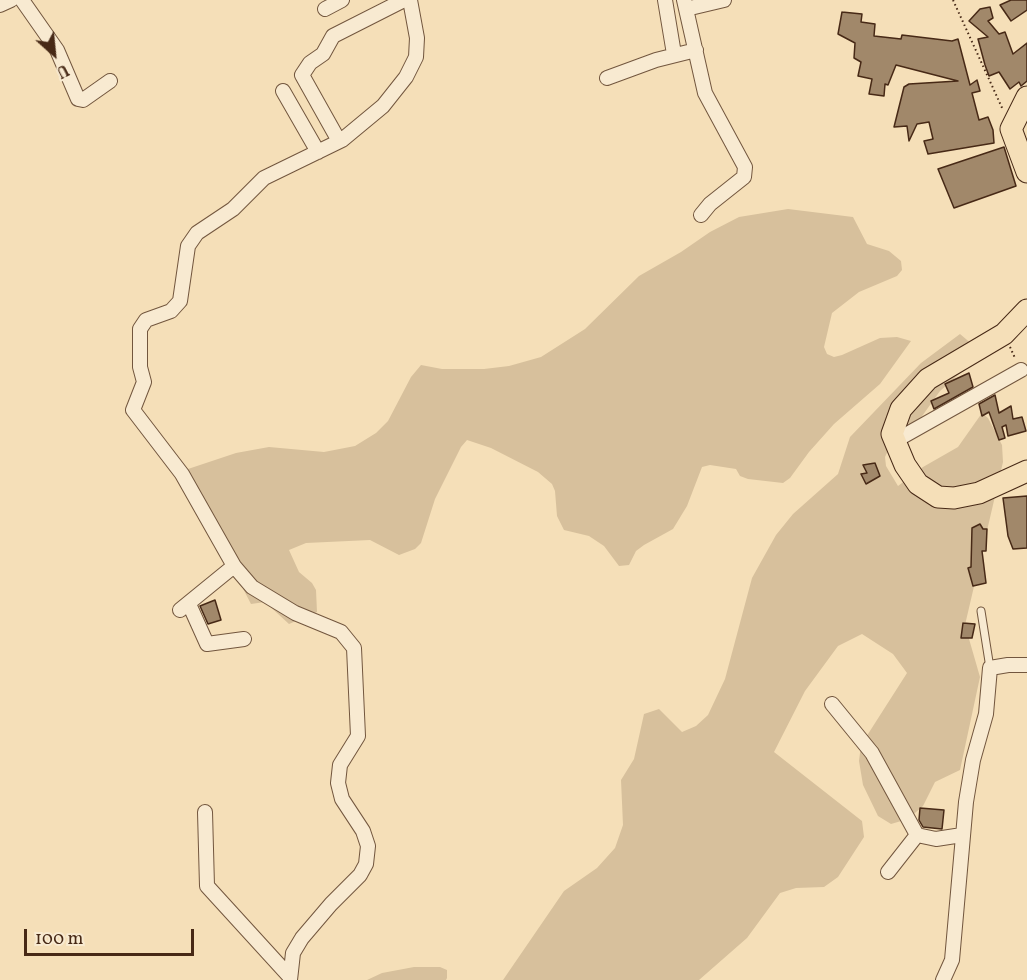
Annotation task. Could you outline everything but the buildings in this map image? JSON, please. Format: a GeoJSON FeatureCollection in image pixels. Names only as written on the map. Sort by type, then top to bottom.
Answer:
{"type":"FeatureCollection","features":[{"type":"Feature","properties":{"kind":"main road"},"geometry":{"type":"LineString","coordinates":[[1026,170],[1011,129],[1027,97]]}},
{"type":"Feature","properties":{"kind":"main road"},"geometry":{"type":"LineString","coordinates":[[1027,310],[1004,333],[928,379],[901,409],[891,434],[893,442],[918,484],[938,496],[954,498],[979,493],[1027,471]]}},
{"type":"Feature","properties":{"kind":"street"},"geometry":{"type":"LineString","coordinates":[[0,5],[11,0]]}},
{"type":"Feature","properties":{"kind":"street"},"geometry":{"type":"LineString","coordinates":[[22,0],[57,50],[78,99],[83,100],[110,81]]}},
{"type":"Feature","properties":{"kind":"street"},"geometry":{"type":"LineString","coordinates":[[325,9],[342,0]]}},
{"type":"Feature","properties":{"kind":"street"},"geometry":{"type":"LineString","coordinates":[[339,141],[302,75],[310,63],[323,54],[333,36],[404,0]]}},
{"type":"Feature","properties":{"kind":"street"},"geometry":{"type":"LineString","coordinates":[[290,978],[293,953],[302,938],[360,875],[366,864],[368,846],[363,831],[342,799],[338,783],[340,765],[358,736],[354,648],[341,632],[295,613],[252,587],[234,566],[182,474],[133,410],[144,382],[140,367],[140,329],[146,320],[171,311],[180,301],[188,246],[197,233],[233,208],[264,178],[339,141],[379,111],[406,77],[416,57],[417,38],[410,0]]}},
{"type":"Feature","properties":{"kind":"street"},"geometry":{"type":"LineString","coordinates":[[665,0],[674,54]]}},
{"type":"Feature","properties":{"kind":"street"},"geometry":{"type":"LineString","coordinates":[[701,215],[710,204],[744,177],[744,162],[705,93],[685,4],[724,0]]}},
{"type":"Feature","properties":{"kind":"street"},"geometry":{"type":"LineString","coordinates":[[607,78],[674,54],[696,50]]}},
{"type":"Feature","properties":{"kind":"street"},"geometry":{"type":"LineString","coordinates":[[283,91],[318,152]]}},
{"type":"Feature","properties":{"kind":"street"},"geometry":{"type":"LineString","coordinates":[[893,442],[1021,370]]}},
{"type":"Feature","properties":{"kind":"street"},"geometry":{"type":"LineString","coordinates":[[234,566],[184,607],[207,644],[244,639]]}},
{"type":"Feature","properties":{"kind":"street"},"geometry":{"type":"LineString","coordinates":[[943,980],[952,960],[962,835],[973,760],[986,714],[990,668],[1008,664],[1027,665]]}},
{"type":"Feature","properties":{"kind":"street"},"geometry":{"type":"LineString","coordinates":[[832,704],[872,753],[917,835],[936,839],[962,835]]}},
{"type":"Feature","properties":{"kind":"street"},"geometry":{"type":"LineString","coordinates":[[205,812],[207,886],[290,978]]}},
{"type":"Feature","properties":{"kind":"street"},"geometry":{"type":"LineString","coordinates":[[888,872],[917,835]]}},
{"type":"Feature","properties":{"kind":"lane"},"geometry":{"type":"LineString","coordinates":[[981,611],[990,668]]}},
{"type":"Feature","properties":{"kind":"path"},"geometry":{"type":"LineString","coordinates":[[953,0],[1011,129]]}},
{"type":"Feature","properties":{"kind":"path"},"geometry":{"type":"LineString","coordinates":[[1004,333],[1021,370]]}},
{"type":"Feature","properties":{"kind":"shaded area"},"geometry":{"type":"Polygon","coordinates":[[[788,209],[853,217],[867,244],[889,251],[901,261],[902,270],[897,276],[859,292],[832,313],[824,347],[827,354],[834,357],[842,355],[880,338],[897,337],[911,341],[880,384],[834,424],[790,478],[783,483],[748,479],[740,476],[736,469],[710,465],[702,467],[687,506],[673,529],[636,551],[629,565],[619,566],[604,546],[589,536],[564,530],[557,516],[555,491],[552,484],[538,472],[491,448],[467,440],[461,447],[435,499],[421,543],[415,549],[399,555],[370,540],[306,543],[289,550],[299,572],[312,583],[316,590],[317,612],[289,624],[265,602],[251,604],[182,471],[236,453],[269,447],[324,452],[355,446],[376,433],[388,421],[411,377],[421,365],[442,369],[484,369],[509,366],[541,357],[585,329],[639,276],[710,232],[739,217],[788,209]]]}},
{"type":"Feature","properties":{"kind":"shaded area"},"geometry":{"type":"Polygon","coordinates":[[[960,334],[973,345],[966,368],[940,391],[915,426],[892,442],[885,457],[886,466],[898,486],[923,467],[958,447],[982,413],[988,418],[1002,445],[1003,462],[965,625],[980,677],[960,770],[935,782],[923,806],[908,819],[891,824],[878,816],[863,785],[859,761],[861,745],[907,673],[893,654],[862,634],[838,646],[805,691],[774,752],[862,821],[864,837],[838,877],[824,887],[796,888],[780,893],[747,938],[699,980],[503,980],[564,891],[597,868],[615,848],[623,825],[621,780],[634,759],[644,714],[659,709],[682,732],[696,726],[708,715],[725,679],[752,578],[776,535],[793,514],[838,474],[850,437],[921,363],[960,334]]]}},
{"type":"Feature","properties":{"kind":"shaded area"},"geometry":{"type":"Polygon","coordinates":[[[414,967],[440,967],[447,970],[447,978],[446,980],[367,980],[382,973],[414,967]]]}}]}
